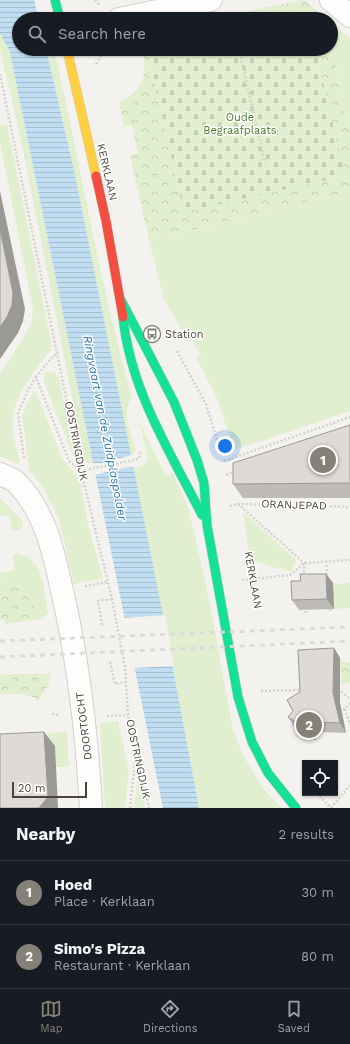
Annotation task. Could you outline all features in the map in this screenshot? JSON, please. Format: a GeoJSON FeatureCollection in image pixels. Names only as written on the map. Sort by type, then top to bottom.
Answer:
{"type":"FeatureCollection","features":[{"type":"Feature","properties":{"kind":"street"},"geometry":{"type":"LineString","coordinates":[[55,0],[58,12]]}},
{"type":"Feature","properties":{"kind":"street"},"geometry":{"type":"LineString","coordinates":[[153,12],[211,0]]}},
{"type":"Feature","properties":{"kind":"street"},"geometry":{"type":"LineString","coordinates":[[331,0],[350,16]]}},
{"type":"Feature","properties":{"kind":"street","name":"KERKLAAN"},"geometry":{"type":"LineString","coordinates":[[69,56],[121,300],[124,331],[130,359],[143,399],[207,524]]}},
{"type":"Feature","properties":{"kind":"street","name":"KERKLAAN"},"geometry":{"type":"LineString","coordinates":[[121,300],[174,402],[188,434],[204,483],[207,524],[238,697],[250,734],[268,774],[296,808]]}},
{"type":"Feature","properties":{"kind":"street","name":"DOORTOCHT"},"geometry":{"type":"LineString","coordinates":[[8,478],[29,498],[50,540],[74,644],[84,718],[92,808]]}},
{"type":"Feature","properties":{"kind":"path"},"geometry":{"type":"LineString","coordinates":[[241,56],[265,163]]}},
{"type":"Feature","properties":{"kind":"path","name":"OOSTRINGDIJK"},"geometry":{"type":"LineString","coordinates":[[0,74],[82,471],[112,599],[125,668],[128,715],[149,808]]}},
{"type":"Feature","properties":{"kind":"path"},"geometry":{"type":"LineString","coordinates":[[8,478],[25,466],[18,413],[29,388],[36,377],[58,352]]}},
{"type":"Feature","properties":{"kind":"path"},"geometry":{"type":"LineString","coordinates":[[191,375],[206,404],[216,429],[224,461],[226,482]]}},
{"type":"Feature","properties":{"kind":"path"},"geometry":{"type":"LineString","coordinates":[[36,377],[69,461],[82,471],[134,460]]}},
{"type":"Feature","properties":{"kind":"path"},"geometry":{"type":"LineString","coordinates":[[224,461],[350,417]]}},
{"type":"Feature","properties":{"kind":"path"},"geometry":{"type":"LineString","coordinates":[[225,475],[240,470]]}},
{"type":"Feature","properties":{"kind":"path"},"geometry":{"type":"LineString","coordinates":[[229,498],[231,513]]}},
{"type":"Feature","properties":{"kind":"path","name":"ORANJEPAD"},"geometry":{"type":"LineString","coordinates":[[238,504],[304,563]]}},
{"type":"Feature","properties":{"kind":"path","name":"ORANJEPAD"},"geometry":{"type":"LineString","coordinates":[[230,506],[238,504],[350,507]]}},
{"type":"Feature","properties":{"kind":"path"},"geometry":{"type":"LineString","coordinates":[[326,560],[327,578]]}},
{"type":"Feature","properties":{"kind":"path"},"geometry":{"type":"LineString","coordinates":[[241,580],[290,575],[304,563],[326,560],[350,560]]}},
{"type":"Feature","properties":{"kind":"path"},"geometry":{"type":"LineString","coordinates":[[304,563],[304,577]]}},
{"type":"Feature","properties":{"kind":"path","name":"KERKLAAN"},"geometry":{"type":"LineString","coordinates":[[240,573],[242,587]]}},
{"type":"Feature","properties":{"kind":"path"},"geometry":{"type":"LineString","coordinates":[[91,585],[108,582]]}},
{"type":"Feature","properties":{"kind":"path"},"geometry":{"type":"LineString","coordinates":[[102,626],[98,601],[112,599]]}},
{"type":"Feature","properties":{"kind":"path"},"geometry":{"type":"LineString","coordinates":[[305,605],[306,614]]}},
{"type":"Feature","properties":{"kind":"path"},"geometry":{"type":"LineString","coordinates":[[110,662],[115,684],[126,682]]}},
{"type":"Feature","properties":{"kind":"path"},"geometry":{"type":"LineString","coordinates":[[260,684],[263,698]]}},
{"type":"Feature","properties":{"kind":"path"},"geometry":{"type":"LineString","coordinates":[[336,688],[350,699]]}},
{"type":"Feature","properties":{"kind":"path"},"geometry":{"type":"LineString","coordinates":[[261,691],[305,689]]}},
{"type":"Feature","properties":{"kind":"path"},"geometry":{"type":"LineString","coordinates":[[333,711],[345,709],[350,703]]}},
{"type":"Feature","properties":{"kind":"path"},"geometry":{"type":"LineString","coordinates":[[345,709],[350,725]]}},
{"type":"Feature","properties":{"kind":"path"},"geometry":{"type":"LineString","coordinates":[[118,716],[128,715]]}},
{"type":"Feature","properties":{"kind":"path"},"geometry":{"type":"LineString","coordinates":[[130,808],[136,750]]}},
{"type":"Feature","properties":{"kind":"path"},"geometry":{"type":"LineString","coordinates":[[319,796],[331,808],[350,785]]}},
{"type":"Feature","properties":{"kind":"green space"},"geometry":{"type":"Polygon","coordinates":[[[304,0],[318,12],[248,12],[304,0]]]}},
{"type":"Feature","properties":{"kind":"green space"},"geometry":{"type":"Polygon","coordinates":[[[338,29],[350,39],[350,137],[334,56],[338,56],[338,29]]]}},
{"type":"Feature","properties":{"kind":"green space"},"geometry":{"type":"Polygon","coordinates":[[[0,33],[10,52],[93,463],[85,463],[22,145],[0,49],[0,33]]]}},
{"type":"Feature","properties":{"kind":"green space"},"geometry":{"type":"Polygon","coordinates":[[[48,56],[56,56],[100,267],[120,354],[132,397],[127,409],[127,416],[136,451],[133,455],[130,455],[74,170],[48,56]]]}},
{"type":"Feature","properties":{"kind":"green space"},"geometry":{"type":"Polygon","coordinates":[[[143,56],[149,56],[184,211],[344,176],[317,56],[334,56],[350,137],[350,191],[149,241],[130,155],[138,153],[132,125],[124,127],[119,102],[135,92],[139,86],[144,74],[143,56]]]}},
{"type":"Feature","properties":{"kind":"green space","name":"Oude Begraafplaats"},"geometry":{"type":"Polygon","coordinates":[[[149,56],[317,56],[345,176],[184,212],[149,56]]]}},
{"type":"Feature","properties":{"kind":"green space"},"geometry":{"type":"Polygon","coordinates":[[[7,124],[51,341],[51,349],[30,377],[15,408],[13,431],[20,461],[18,464],[0,456],[0,374],[31,325],[33,309],[0,142],[0,126],[7,124]]]}},
{"type":"Feature","properties":{"kind":"green space"},"geometry":{"type":"Polygon","coordinates":[[[350,191],[350,411],[234,450],[217,398],[196,357],[201,355],[192,340],[188,342],[163,297],[149,241],[350,191]]]}},
{"type":"Feature","properties":{"kind":"green space"},"geometry":{"type":"Polygon","coordinates":[[[54,371],[59,378],[74,454],[73,456],[43,377],[46,372],[54,371]]]}},
{"type":"Feature","properties":{"kind":"green space"},"geometry":{"type":"Polygon","coordinates":[[[33,392],[37,393],[61,456],[80,481],[89,528],[103,578],[74,584],[58,516],[41,485],[29,470],[22,414],[33,392]]]}},
{"type":"Feature","properties":{"kind":"green space"},"geometry":{"type":"Polygon","coordinates":[[[140,423],[166,476],[173,473],[189,511],[207,589],[233,730],[243,755],[262,787],[281,808],[199,808],[163,615],[133,468],[144,465],[148,459],[140,423]]]}},
{"type":"Feature","properties":{"kind":"green space"},"geometry":{"type":"Polygon","coordinates":[[[0,498],[22,520],[23,525],[19,530],[12,531],[9,515],[0,516],[0,498]]]}},
{"type":"Feature","properties":{"kind":"green space"},"geometry":{"type":"Polygon","coordinates":[[[243,512],[296,560],[291,572],[250,560],[243,512]]]}},
{"type":"Feature","properties":{"kind":"green space"},"geometry":{"type":"Polygon","coordinates":[[[17,553],[26,556],[33,561],[41,576],[48,613],[40,619],[34,608],[18,590],[6,583],[0,582],[0,572],[14,570],[13,554],[17,553]]]}},
{"type":"Feature","properties":{"kind":"green space"},"geometry":{"type":"Polygon","coordinates":[[[0,582],[13,586],[25,595],[38,613],[40,619],[5,624],[4,620],[0,620],[0,582]]]}},
{"type":"Feature","properties":{"kind":"green space"},"geometry":{"type":"Polygon","coordinates":[[[350,583],[350,608],[334,609],[333,584],[350,583]]]}},
{"type":"Feature","properties":{"kind":"green space"},"geometry":{"type":"Polygon","coordinates":[[[340,658],[343,662],[350,662],[350,683],[341,684],[340,658]]]}},
{"type":"Feature","properties":{"kind":"green space"},"geometry":{"type":"Polygon","coordinates":[[[50,674],[49,685],[37,702],[36,698],[22,694],[0,694],[0,675],[50,674]]]}},
{"type":"Feature","properties":{"kind":"green space"},"geometry":{"type":"Polygon","coordinates":[[[118,721],[129,772],[125,808],[105,808],[100,723],[118,721]]]}},
{"type":"Feature","properties":{"kind":"green space"},"geometry":{"type":"Polygon","coordinates":[[[67,732],[69,767],[56,767],[55,746],[0,749],[0,736],[67,732]]]}},
{"type":"Feature","properties":{"kind":"green space"},"geometry":{"type":"Polygon","coordinates":[[[138,774],[145,808],[134,808],[138,774]]]}},
{"type":"Feature","properties":{"kind":"water","name":"Ringvaart van de Zuidplaspolder"},"geometry":{"type":"Polygon","coordinates":[[[0,0],[34,0],[37,12],[12,12],[12,56],[48,56],[74,170],[163,615],[199,808],[163,808],[10,52],[0,33],[0,0]]]}},
{"type":"Feature","properties":{"kind":"pier"},"geometry":{"type":"Polygon","coordinates":[[[132,455],[135,467],[94,475],[92,463],[102,463],[132,455]]]}},
{"type":"Feature","properties":{"kind":"pier"},"geometry":{"type":"Polygon","coordinates":[[[165,615],[174,666],[133,668],[123,618],[165,615]]]}},
{"type":"Feature","properties":{"kind":"building"},"geometry":{"type":"Polygon","coordinates":[[[0,229],[13,293],[12,305],[7,317],[0,327],[0,229]]]}},
{"type":"Feature","properties":{"kind":"building"},"geometry":{"type":"Polygon","coordinates":[[[350,425],[350,483],[233,484],[233,463],[350,425]]]}},
{"type":"Feature","properties":{"kind":"building"},"geometry":{"type":"Polygon","coordinates":[[[300,574],[326,574],[327,599],[292,600],[291,581],[301,581],[300,574]]]}},
{"type":"Feature","properties":{"kind":"building"},"geometry":{"type":"Polygon","coordinates":[[[334,648],[333,693],[340,723],[312,722],[308,730],[288,717],[293,711],[287,700],[300,692],[298,650],[334,648]]]}},
{"type":"Feature","properties":{"kind":"building"},"geometry":{"type":"Polygon","coordinates":[[[44,732],[48,797],[39,808],[0,808],[0,734],[44,732]]]}},
{"type":"Feature","properties":{"kind":"railway"},"geometry":{"type":"LineString","coordinates":[[0,641],[350,627]]}},
{"type":"Feature","properties":{"kind":"railway"},"geometry":{"type":"LineString","coordinates":[[0,657],[350,641]]}},
{"type":"Feature","properties":{"kind":"traffic: fast"},"geometry":{"type":"LineString","coordinates":[[55,0],[58,12]]}},
{"type":"Feature","properties":{"kind":"traffic: fast"},"geometry":{"type":"LineString","coordinates":[[121,300],[174,402],[197,460],[204,483],[207,525],[238,697],[252,742],[268,773],[296,808]]}},
{"type":"Feature","properties":{"kind":"traffic: fast"},"geometry":{"type":"LineString","coordinates":[[123,317],[127,344],[143,395],[165,444],[202,515]]}},
{"type":"Feature","properties":{"kind":"traffic: slow"},"geometry":{"type":"LineString","coordinates":[[69,56],[96,176]]}},
{"type":"Feature","properties":{"kind":"traffic: jam"},"geometry":{"type":"LineString","coordinates":[[96,176],[106,221],[123,317]]}},
{"type":"Feature","properties":{"kind":"place","name":"Station"},"geometry":{"type":"Point","coordinates":[152,334]}},
{"type":"Feature","properties":{"kind":"place","name":"Hoed"},"geometry":{"type":"Point","coordinates":[323,460]}},
{"type":"Feature","properties":{"kind":"place","name":"Simo's Pizza"},"geometry":{"type":"Point","coordinates":[309,725]}}]}
